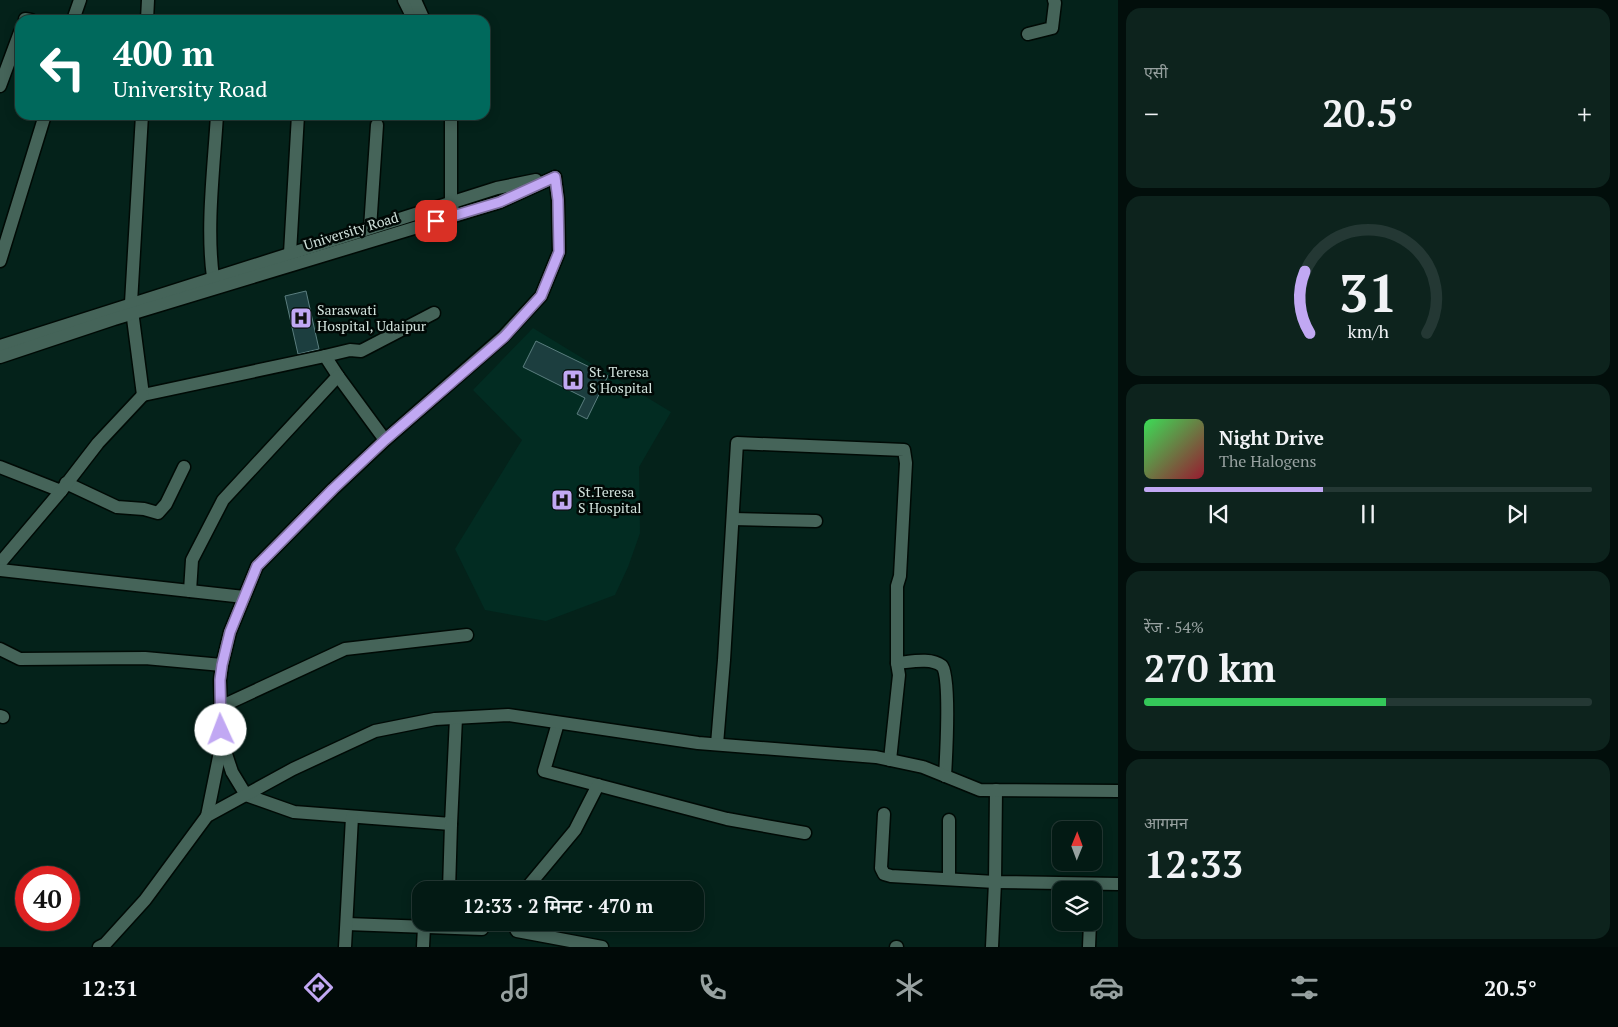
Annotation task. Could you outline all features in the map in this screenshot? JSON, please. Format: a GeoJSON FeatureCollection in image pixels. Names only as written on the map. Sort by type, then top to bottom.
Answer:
{"type":"FeatureCollection","features":[{"type":"Feature","properties":{"kind":"street"},"geometry":{"type":"LineString","coordinates":[[75,15],[80,0]]}},
{"type":"Feature","properties":{"kind":"street"},"geometry":{"type":"LineString","coordinates":[[147,15],[148,0]]}},
{"type":"Feature","properties":{"kind":"street"},"geometry":{"type":"LineString","coordinates":[[404,0],[412,15]]}},
{"type":"Feature","properties":{"kind":"street"},"geometry":{"type":"LineString","coordinates":[[415,0],[422,15]]}},
{"type":"Feature","properties":{"kind":"street"},"geometry":{"type":"LineString","coordinates":[[1028,34],[1052,28],[1054,0]]}},
{"type":"Feature","properties":{"kind":"street"},"geometry":{"type":"LineString","coordinates":[[0,86],[4,63],[15,42]]}},
{"type":"Feature","properties":{"kind":"street"},"geometry":{"type":"LineString","coordinates":[[0,261],[43,120]]}},
{"type":"Feature","properties":{"kind":"street"},"geometry":{"type":"LineString","coordinates":[[142,120],[131,308],[143,395]]}},
{"type":"Feature","properties":{"kind":"street"},"geometry":{"type":"LineString","coordinates":[[213,277],[211,265],[211,207],[217,120]]}},
{"type":"Feature","properties":{"kind":"street"},"geometry":{"type":"LineString","coordinates":[[290,253],[298,120]]}},
{"type":"Feature","properties":{"kind":"street"},"geometry":{"type":"LineString","coordinates":[[450,120],[451,202],[455,216]]}},
{"type":"Feature","properties":{"kind":"street"},"geometry":{"type":"LineString","coordinates":[[370,228],[377,125]]}},
{"type":"Feature","properties":{"kind":"street"},"geometry":{"type":"LineString","coordinates":[[103,946],[145,900],[207,816],[222,742],[220,680],[222,665],[230,632],[257,566],[333,489],[385,440],[504,337],[541,296],[559,252],[558,200],[555,177]]}},
{"type":"Feature","properties":{"kind":"street","name":"University Road"},"geometry":{"type":"LineString","coordinates":[[0,346],[455,216],[500,202],[555,177]]}},
{"type":"Feature","properties":{"kind":"street","name":"University Road"},"geometry":{"type":"LineString","coordinates":[[0,356],[213,277],[497,188],[555,177]]}},
{"type":"Feature","properties":{"kind":"street"},"geometry":{"type":"LineString","coordinates":[[0,563],[98,443],[143,395],[350,350],[361,351],[434,313]]}},
{"type":"Feature","properties":{"kind":"street"},"geometry":{"type":"LineString","coordinates":[[325,356],[385,440]]}},
{"type":"Feature","properties":{"kind":"street"},"geometry":{"type":"LineString","coordinates":[[190,591],[192,560],[223,500],[338,376]]}},
{"type":"Feature","properties":{"kind":"street"},"geometry":{"type":"LineString","coordinates":[[717,744],[738,443],[904,450],[906,462],[900,576],[897,586],[898,675],[890,760]]}},
{"type":"Feature","properties":{"kind":"street"},"geometry":{"type":"LineString","coordinates":[[0,467],[64,487],[117,507],[144,508],[158,513],[166,504],[184,467]]}},
{"type":"Feature","properties":{"kind":"street"},"geometry":{"type":"LineString","coordinates":[[733,519],[816,521]]}},
{"type":"Feature","properties":{"kind":"street"},"geometry":{"type":"LineString","coordinates":[[0,570],[244,597]]}},
{"type":"Feature","properties":{"kind":"street"},"geometry":{"type":"LineString","coordinates":[[220,707],[345,649],[468,635]]}},
{"type":"Feature","properties":{"kind":"street"},"geometry":{"type":"LineString","coordinates":[[0,649],[20,659],[145,658],[222,665]]}},
{"type":"Feature","properties":{"kind":"street"},"geometry":{"type":"LineString","coordinates":[[897,663],[931,662],[941,664],[945,669],[948,687],[945,776]]}},
{"type":"Feature","properties":{"kind":"street"},"geometry":{"type":"LineString","coordinates":[[207,816],[292,769],[375,731],[435,719],[508,715],[717,744],[876,757],[923,767],[980,790],[1118,791]]}},
{"type":"Feature","properties":{"kind":"street"},"geometry":{"type":"LineString","coordinates":[[449,881],[456,718]]}},
{"type":"Feature","properties":{"kind":"street"},"geometry":{"type":"LineString","coordinates":[[558,723],[544,771],[727,819],[805,833]]}},
{"type":"Feature","properties":{"kind":"street"},"geometry":{"type":"LineString","coordinates":[[222,742],[232,772],[246,795],[294,812],[451,824]]}},
{"type":"Feature","properties":{"kind":"street"},"geometry":{"type":"LineString","coordinates":[[532,881],[575,830],[598,784]]}},
{"type":"Feature","properties":{"kind":"street"},"geometry":{"type":"LineString","coordinates":[[992,947],[996,790]]}},
{"type":"Feature","properties":{"kind":"street"},"geometry":{"type":"LineString","coordinates":[[884,814],[881,868],[884,874],[891,876],[1052,885]]}},
{"type":"Feature","properties":{"kind":"street"},"geometry":{"type":"LineString","coordinates":[[346,947],[352,817]]}},
{"type":"Feature","properties":{"kind":"street"},"geometry":{"type":"LineString","coordinates":[[949,820],[949,879]]}},
{"type":"Feature","properties":{"kind":"street"},"geometry":{"type":"LineString","coordinates":[[1102,886],[1118,884]]}},
{"type":"Feature","properties":{"kind":"street"},"geometry":{"type":"LineString","coordinates":[[347,924],[412,927]]}},
{"type":"Feature","properties":{"kind":"street"},"geometry":{"type":"LineString","coordinates":[[423,947],[424,931]]}},
{"type":"Feature","properties":{"kind":"street"},"geometry":{"type":"LineString","coordinates":[[517,931],[602,947]]}},
{"type":"Feature","properties":{"kind":"street"},"geometry":{"type":"LineString","coordinates":[[1089,947],[1090,931]]}},
{"type":"Feature","properties":{"kind":"shaded area","name":"St.Teresa S Hospital"},"geometry":{"type":"Polygon","coordinates":[[[533,328],[671,412],[639,467],[640,533],[628,567],[615,595],[546,621],[485,610],[455,549],[522,440],[473,390],[533,328]]]}},
{"type":"Feature","properties":{"kind":"building"},"geometry":{"type":"Polygon","coordinates":[[[306,291],[319,349],[298,354],[285,296],[306,291]]]}},
{"type":"Feature","properties":{"kind":"building"},"geometry":{"type":"Polygon","coordinates":[[[536,341],[608,376],[587,419],[577,414],[585,398],[523,367],[536,341]]]}},
{"type":"Feature","properties":{"kind":"place","name":"Saraswati Hospital, Udaipur"},"geometry":{"type":"Point","coordinates":[301,318]}},
{"type":"Feature","properties":{"kind":"place","name":"St. Teresa S Hospital"},"geometry":{"type":"Point","coordinates":[573,380]}},
{"type":"Feature","properties":{"kind":"place","name":"St.Teresa S Hospital"},"geometry":{"type":"Point","coordinates":[562,500]}},
{"type":"Feature","properties":{"kind":"route"},"geometry":{"type":"LineString","coordinates":[[221,730],[220,680],[222,665],[230,632],[257,566],[333,489],[385,440],[504,337],[541,296],[559,252],[558,200],[555,177],[500,202],[436,221]]}}]}
